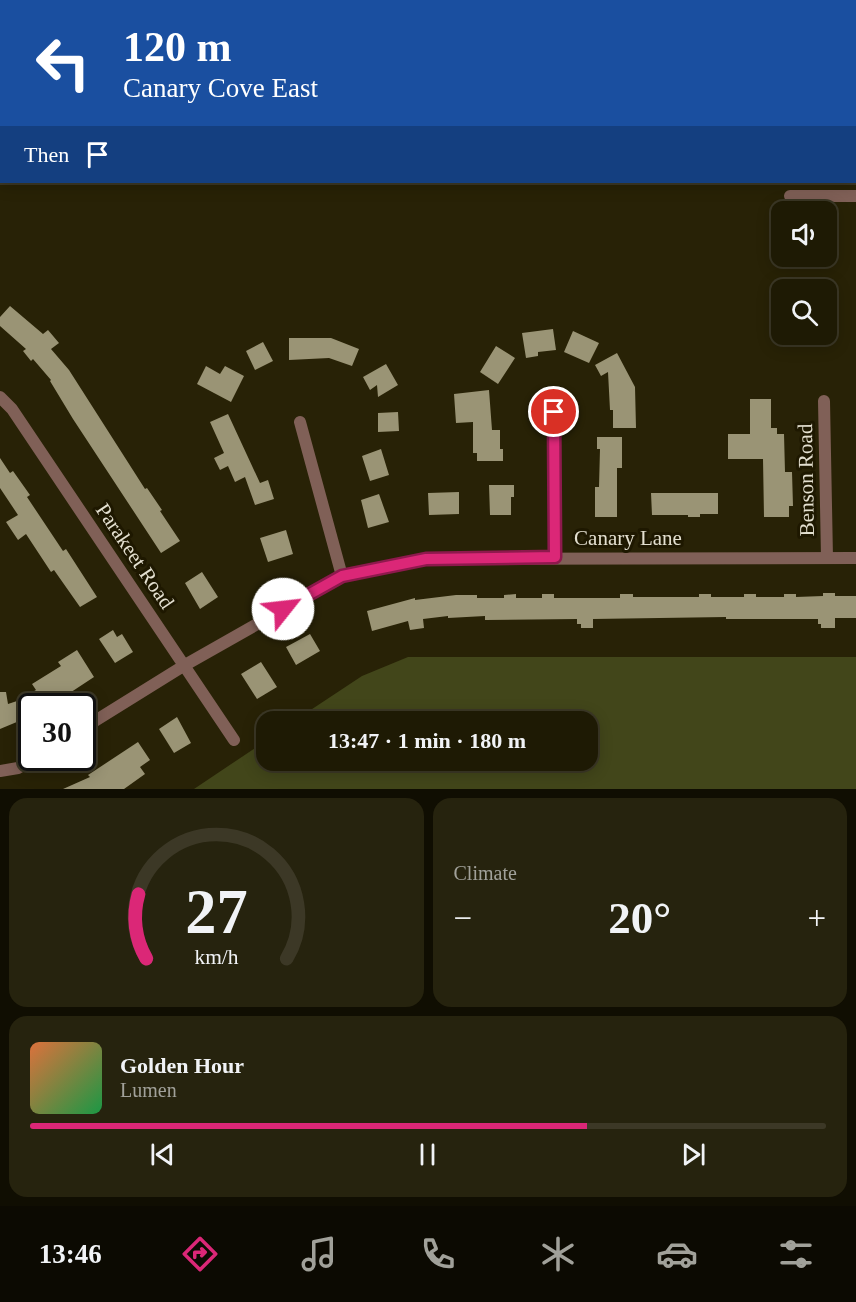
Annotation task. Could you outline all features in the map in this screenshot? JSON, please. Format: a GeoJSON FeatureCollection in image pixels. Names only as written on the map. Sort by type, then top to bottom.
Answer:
{"type":"FeatureCollection","features":[{"type":"Feature","properties":{"kind":"street"},"geometry":{"type":"LineString","coordinates":[[790,196],[856,196]]}},
{"type":"Feature","properties":{"kind":"street","name":"Parakeet Road"},"geometry":{"type":"LineString","coordinates":[[0,397],[19,419],[234,740]]}},
{"type":"Feature","properties":{"kind":"street","name":"Benson Road"},"geometry":{"type":"LineString","coordinates":[[824,401],[827,558]]}},
{"type":"Feature","properties":{"kind":"street"},"geometry":{"type":"LineString","coordinates":[[554,412],[555,557]]}},
{"type":"Feature","properties":{"kind":"street"},"geometry":{"type":"LineString","coordinates":[[300,422],[342,576]]}},
{"type":"Feature","properties":{"kind":"street","name":"Canary Lane"},"geometry":{"type":"LineString","coordinates":[[96,720],[185,665],[342,576],[426,559],[856,558]]}},
{"type":"Feature","properties":{"kind":"street"},"geometry":{"type":"LineString","coordinates":[[0,771],[18,768]]}},
{"type":"Feature","properties":{"kind":"green space"},"geometry":{"type":"Polygon","coordinates":[[[408,657],[856,657],[856,789],[194,789],[256,747],[256,771],[598,771],[598,711],[309,711],[362,676],[408,657]]]}},
{"type":"Feature","properties":{"kind":"building"},"geometry":{"type":"Polygon","coordinates":[[[10,306],[43,334],[48,330],[59,343],[51,349],[69,370],[180,541],[161,553],[73,419],[51,380],[33,359],[31,361],[23,351],[26,349],[0,326],[0,317],[10,306]]]}},
{"type":"Feature","properties":{"kind":"building"},"geometry":{"type":"Polygon","coordinates":[[[553,329],[556,350],[538,352],[538,356],[526,358],[522,333],[553,329]]]}},
{"type":"Feature","properties":{"kind":"building"},"geometry":{"type":"Polygon","coordinates":[[[573,331],[599,343],[589,363],[564,352],[573,331]]]}},
{"type":"Feature","properties":{"kind":"building"},"geometry":{"type":"Polygon","coordinates":[[[289,338],[331,338],[359,349],[352,366],[329,358],[289,360],[289,338]]]}},
{"type":"Feature","properties":{"kind":"building"},"geometry":{"type":"Polygon","coordinates":[[[263,342],[273,361],[255,370],[246,351],[263,342]]]}},
{"type":"Feature","properties":{"kind":"building"},"geometry":{"type":"Polygon","coordinates":[[[496,346],[515,358],[498,384],[480,372],[496,346]]]}},
{"type":"Feature","properties":{"kind":"building"},"geometry":{"type":"Polygon","coordinates":[[[617,353],[635,387],[636,428],[613,428],[608,372],[601,376],[595,365],[617,353]]]}},
{"type":"Feature","properties":{"kind":"building"},"geometry":{"type":"Polygon","coordinates":[[[386,364],[398,385],[378,397],[377,385],[370,390],[363,377],[386,364]]]}},
{"type":"Feature","properties":{"kind":"building"},"geometry":{"type":"Polygon","coordinates":[[[206,366],[220,374],[225,366],[244,376],[231,402],[197,384],[206,366]]]}},
{"type":"Feature","properties":{"kind":"building"},"geometry":{"type":"Polygon","coordinates":[[[489,390],[492,430],[500,430],[500,449],[503,449],[503,461],[477,461],[477,453],[473,453],[473,422],[456,423],[454,394],[489,390]]]}},
{"type":"Feature","properties":{"kind":"building"},"geometry":{"type":"Polygon","coordinates":[[[750,399],[771,399],[771,428],[777,428],[777,434],[784,434],[785,472],[792,472],[793,506],[789,506],[789,517],[764,517],[763,459],[728,459],[728,434],[750,434],[750,399]]]}},
{"type":"Feature","properties":{"kind":"building"},"geometry":{"type":"Polygon","coordinates":[[[398,412],[399,431],[378,432],[378,413],[398,412]]]}},
{"type":"Feature","properties":{"kind":"building"},"geometry":{"type":"Polygon","coordinates":[[[228,414],[260,483],[268,480],[274,499],[255,505],[245,477],[235,482],[228,466],[220,470],[214,458],[224,453],[210,422],[228,414]]]}},
{"type":"Feature","properties":{"kind":"building"},"geometry":{"type":"Polygon","coordinates":[[[597,437],[622,437],[622,468],[617,468],[617,517],[595,517],[595,487],[599,487],[600,449],[597,449],[597,437]]]}},
{"type":"Feature","properties":{"kind":"building"},"geometry":{"type":"Polygon","coordinates":[[[381,449],[389,475],[370,481],[362,456],[381,449]]]}},
{"type":"Feature","properties":{"kind":"building"},"geometry":{"type":"Polygon","coordinates":[[[0,458],[10,473],[13,471],[30,495],[27,497],[63,551],[66,549],[97,597],[80,607],[54,570],[51,572],[26,534],[18,540],[6,522],[18,515],[0,488],[0,458]]]}},
{"type":"Feature","properties":{"kind":"building"},"geometry":{"type":"Polygon","coordinates":[[[489,485],[514,485],[511,515],[490,515],[489,485]]]}},
{"type":"Feature","properties":{"kind":"building"},"geometry":{"type":"Polygon","coordinates":[[[459,492],[459,514],[429,515],[428,493],[459,492]]]}},
{"type":"Feature","properties":{"kind":"building"},"geometry":{"type":"Polygon","coordinates":[[[651,493],[718,493],[718,514],[700,514],[700,517],[652,515],[651,493]]]}},
{"type":"Feature","properties":{"kind":"building"},"geometry":{"type":"Polygon","coordinates":[[[379,494],[389,522],[368,528],[361,500],[379,494]]]}},
{"type":"Feature","properties":{"kind":"building"},"geometry":{"type":"Polygon","coordinates":[[[286,530],[293,554],[268,562],[260,538],[286,530]]]}},
{"type":"Feature","properties":{"kind":"building"},"geometry":{"type":"Polygon","coordinates":[[[202,572],[218,597],[200,609],[185,583],[202,572]]]}},
{"type":"Feature","properties":{"kind":"building"},"geometry":{"type":"Polygon","coordinates":[[[823,593],[835,593],[835,596],[856,596],[856,618],[835,618],[835,628],[821,628],[818,619],[726,619],[726,617],[593,619],[593,628],[581,628],[581,624],[577,624],[577,619],[485,620],[485,616],[448,618],[448,616],[423,619],[424,628],[410,630],[408,621],[372,631],[367,611],[415,598],[415,600],[456,595],[504,598],[504,595],[516,594],[516,598],[542,598],[542,594],[554,594],[554,598],[620,598],[620,594],[633,594],[633,597],[699,597],[699,594],[711,594],[711,597],[744,597],[744,594],[756,594],[756,597],[784,597],[784,594],[796,594],[796,597],[823,596],[823,593]]]}},
{"type":"Feature","properties":{"kind":"building"},"geometry":{"type":"Polygon","coordinates":[[[113,630],[117,637],[122,634],[133,652],[115,663],[99,639],[113,630]]]}},
{"type":"Feature","properties":{"kind":"building"},"geometry":{"type":"Polygon","coordinates":[[[310,634],[320,651],[296,665],[286,647],[310,634]]]}},
{"type":"Feature","properties":{"kind":"building"},"geometry":{"type":"Polygon","coordinates":[[[77,650],[94,677],[70,693],[31,693],[36,690],[32,684],[61,666],[58,662],[77,650]]]}},
{"type":"Feature","properties":{"kind":"building"},"geometry":{"type":"Polygon","coordinates":[[[261,662],[277,687],[257,699],[241,674],[261,662]]]}},
{"type":"Feature","properties":{"kind":"building"},"geometry":{"type":"Polygon","coordinates":[[[0,692],[6,692],[8,704],[17,701],[18,722],[0,729],[0,692]]]}},
{"type":"Feature","properties":{"kind":"building"},"geometry":{"type":"Polygon","coordinates":[[[177,717],[191,743],[174,753],[159,729],[177,717]]]}},
{"type":"Feature","properties":{"kind":"building"},"geometry":{"type":"Polygon","coordinates":[[[138,742],[150,760],[140,767],[145,774],[124,789],[63,789],[90,777],[88,775],[138,742]]]}},
{"type":"Feature","properties":{"kind":"route"},"geometry":{"type":"LineString","coordinates":[[283,609],[342,576],[426,559],[555,557],[554,412]]}}]}
